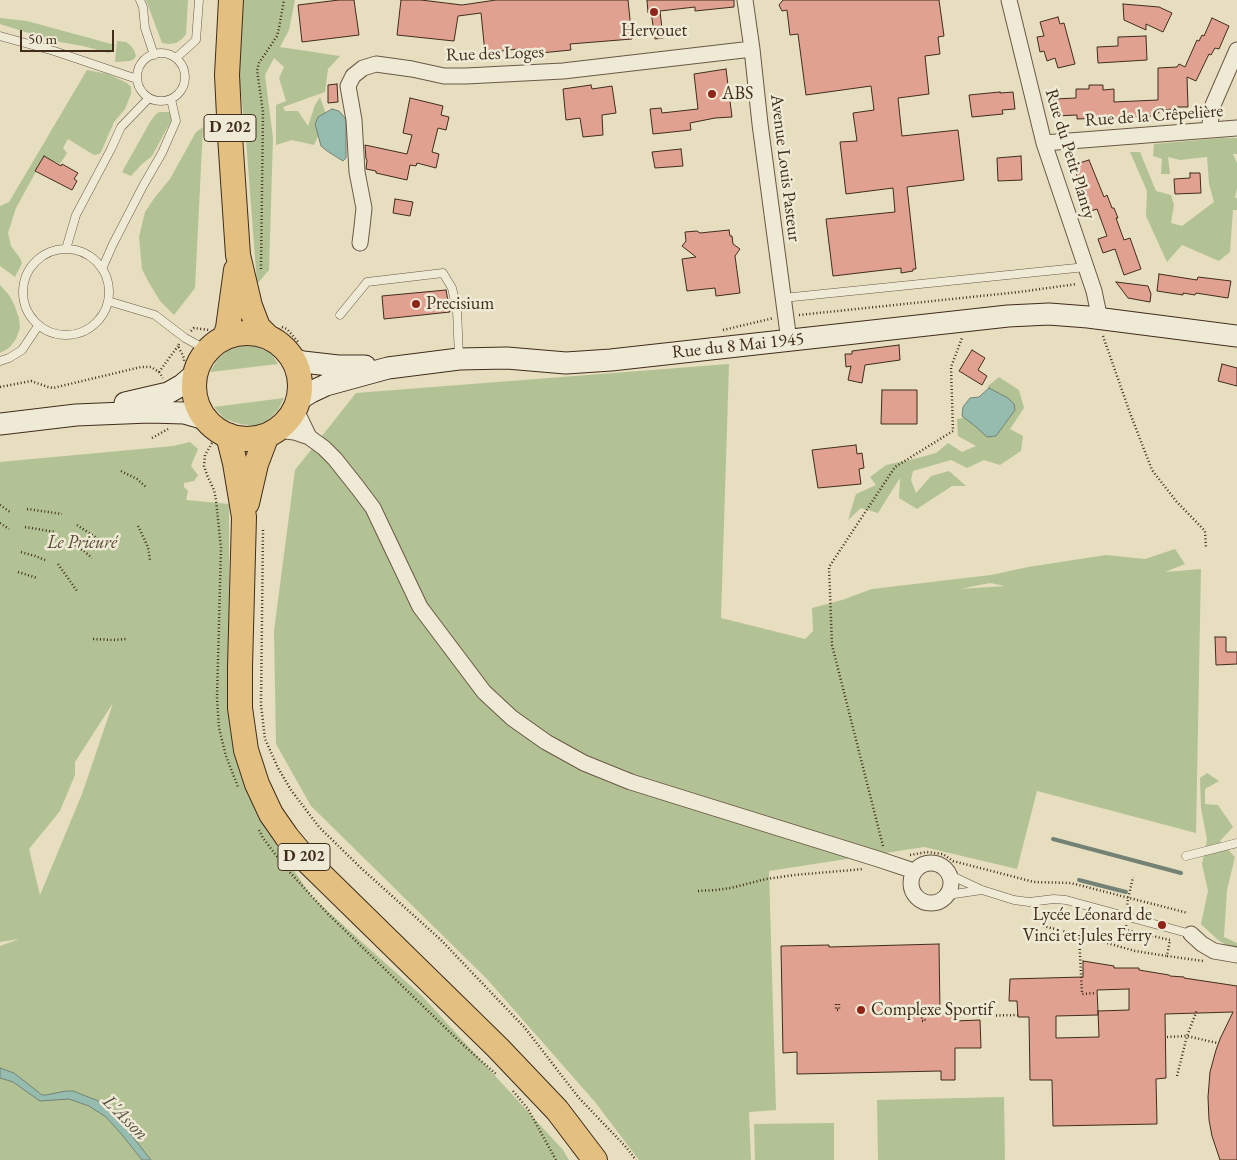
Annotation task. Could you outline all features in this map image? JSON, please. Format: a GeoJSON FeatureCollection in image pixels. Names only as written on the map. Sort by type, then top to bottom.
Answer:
{"type":"FeatureCollection","features":[{"type":"Feature","properties":{"kind":"main road","name":"D 202"},"geometry":{"type":"LineString","coordinates":[[231,0],[228,75],[238,255],[250,306],[258,327],[274,332]]}},
{"type":"Feature","properties":{"kind":"main road","name":"D 202"},"geometry":{"type":"LineString","coordinates":[[215,339],[228,328],[238,255]]}},
{"type":"Feature","properties":{"kind":"main road","name":"Rue du 8 Mai 1945"},"geometry":{"type":"LineString","coordinates":[[388,368],[459,359],[507,358],[566,362],[593,361],[1008,316],[1093,317],[1237,336]]}},
{"type":"Feature","properties":{"kind":"main road"},"geometry":{"type":"LineString","coordinates":[[76,415],[168,393],[182,385],[190,369],[202,358],[215,339],[242,333],[260,334],[274,332],[282,346],[296,351],[303,362],[338,366],[388,368]]}},
{"type":"Feature","properties":{"kind":"main road"},"geometry":{"type":"LineString","coordinates":[[190,369],[196,402],[205,418],[215,429],[219,441],[260,437],[272,432],[288,420],[297,404],[300,393],[300,379],[296,351]]}},
{"type":"Feature","properties":{"kind":"main road"},"geometry":{"type":"LineString","coordinates":[[297,404],[311,392],[326,385],[388,368]]}},
{"type":"Feature","properties":{"kind":"main road"},"geometry":{"type":"LineString","coordinates":[[0,424],[76,415],[149,412],[184,413],[205,418]]}},
{"type":"Feature","properties":{"kind":"main road","name":"D 202"},"geometry":{"type":"LineString","coordinates":[[272,432],[256,464],[253,523],[240,667],[240,708],[246,750],[257,784],[271,814],[307,861],[498,1048],[556,1110],[595,1160]]}},
{"type":"Feature","properties":{"kind":"main road","name":"D 202"},"geometry":{"type":"LineString","coordinates":[[219,441],[235,463],[253,523]]}},
{"type":"Feature","properties":{"kind":"street","name":"Avenue Louis Pasteur"},"geometry":{"type":"LineString","coordinates":[[745,0],[789,341]]}},
{"type":"Feature","properties":{"kind":"street","name":"Rue du Petit Planty"},"geometry":{"type":"LineString","coordinates":[[1009,0],[1044,144],[1092,284],[1098,310],[1093,317]]}},
{"type":"Feature","properties":{"kind":"street","name":"Rue des Loges"},"geometry":{"type":"LineString","coordinates":[[360,243],[364,208],[357,172],[354,120],[348,86],[353,76],[363,68],[376,64],[444,76],[466,76],[563,71],[752,49]]}},
{"type":"Feature","properties":{"kind":"street"},"geometry":{"type":"LineString","coordinates":[[1208,130],[1213,106],[1237,50]]}},
{"type":"Feature","properties":{"kind":"street","name":"Rue de la Crêpelière"},"geometry":{"type":"LineString","coordinates":[[1044,144],[1237,128]]}},
{"type":"Feature","properties":{"kind":"street"},"geometry":{"type":"LineString","coordinates":[[297,404],[309,437]]}},
{"type":"Feature","properties":{"kind":"street"},"geometry":{"type":"LineString","coordinates":[[272,432],[294,432],[309,437],[335,459],[373,508],[420,607],[484,692],[512,718],[546,742],[584,763],[631,782],[879,852],[914,871]]}},
{"type":"Feature","properties":{"kind":"street"},"geometry":{"type":"LineString","coordinates":[[934,863],[940,865],[950,875],[950,890],[936,902],[930,903],[918,898],[911,886],[914,871],[922,865],[934,863]]}},
{"type":"Feature","properties":{"kind":"street"},"geometry":{"type":"LineString","coordinates":[[1197,939],[1214,951],[1237,955]]}},
{"type":"Feature","properties":{"kind":"lane"},"geometry":{"type":"LineString","coordinates":[[140,0],[143,8],[144,28],[154,55]]}},
{"type":"Feature","properties":{"kind":"lane"},"geometry":{"type":"LineString","coordinates":[[176,58],[196,40],[199,0]]}},
{"type":"Feature","properties":{"kind":"lane"},"geometry":{"type":"LineString","coordinates":[[0,36],[54,51],[137,79]]}},
{"type":"Feature","properties":{"kind":"lane"},"geometry":{"type":"LineString","coordinates":[[163,54],[176,58],[182,64],[185,72],[183,88],[171,100],[164,102],[149,98],[143,93],[137,79],[140,66],[150,56],[154,55],[163,54]]}},
{"type":"Feature","properties":{"kind":"lane"},"geometry":{"type":"LineString","coordinates":[[66,249],[76,215],[121,127],[149,98]]}},
{"type":"Feature","properties":{"kind":"lane"},"geometry":{"type":"LineString","coordinates":[[102,269],[143,186],[162,154],[176,121],[171,100]]}},
{"type":"Feature","properties":{"kind":"lane"},"geometry":{"type":"LineString","coordinates":[[66,249],[80,252],[93,258],[102,269],[107,279],[108,301],[103,315],[93,326],[80,334],[65,336],[50,333],[38,326],[29,316],[24,304],[22,290],[25,277],[41,257],[53,251],[66,249]]}},
{"type":"Feature","properties":{"kind":"lane"},"geometry":{"type":"LineString","coordinates":[[784,298],[1086,267]]}},
{"type":"Feature","properties":{"kind":"lane"},"geometry":{"type":"LineString","coordinates":[[340,316],[367,282],[443,273],[452,288],[456,310],[459,359]]}},
{"type":"Feature","properties":{"kind":"lane"},"geometry":{"type":"LineString","coordinates":[[108,301],[155,315],[185,338],[215,339]]}},
{"type":"Feature","properties":{"kind":"lane"},"geometry":{"type":"LineString","coordinates":[[0,361],[10,358],[22,350],[38,326]]}},
{"type":"Feature","properties":{"kind":"lane"},"geometry":{"type":"LineString","coordinates":[[1186,856],[1237,843]]}},
{"type":"Feature","properties":{"kind":"lane"},"geometry":{"type":"LineString","coordinates":[[950,875],[982,890],[1014,900],[1029,902],[1054,899],[1066,900],[1197,939]]}},
{"type":"Feature","properties":{"kind":"lane"},"geometry":{"type":"LineString","coordinates":[[946,895],[982,890]]}},
{"type":"Feature","properties":{"kind":"path"},"geometry":{"type":"LineString","coordinates":[[262,275],[263,112],[257,70],[259,63],[280,28],[284,0]]}},
{"type":"Feature","properties":{"kind":"path"},"geometry":{"type":"LineString","coordinates":[[786,316],[1092,284]]}},
{"type":"Feature","properties":{"kind":"path"},"geometry":{"type":"LineString","coordinates":[[1093,317],[1105,342],[1152,470],[1176,501],[1205,531],[1206,548]]}},
{"type":"Feature","properties":{"kind":"path"},"geometry":{"type":"LineString","coordinates":[[698,891],[731,888],[766,879],[794,875],[860,870],[875,864],[879,852],[832,645],[829,567],[895,467],[953,431],[951,367],[969,321]]}},
{"type":"Feature","properties":{"kind":"path"},"geometry":{"type":"LineString","coordinates":[[159,372],[194,328],[207,330],[215,339]]}},
{"type":"Feature","properties":{"kind":"path"},"geometry":{"type":"LineString","coordinates":[[274,332],[287,329],[296,351]]}},
{"type":"Feature","properties":{"kind":"path"},"geometry":{"type":"LineString","coordinates":[[178,346],[190,369]]}},
{"type":"Feature","properties":{"kind":"path"},"geometry":{"type":"LineString","coordinates":[[0,387],[31,381],[48,388],[53,388],[140,367],[151,367],[159,372],[167,384],[168,393]]}},
{"type":"Feature","properties":{"kind":"path"},"geometry":{"type":"LineString","coordinates":[[219,441],[205,455],[204,466],[214,490],[221,548],[217,698],[219,728],[226,756],[239,789]]}},
{"type":"Feature","properties":{"kind":"path"},"geometry":{"type":"LineString","coordinates":[[121,471],[148,488]]}},
{"type":"Feature","properties":{"kind":"path"},"geometry":{"type":"LineString","coordinates":[[0,505],[10,512]]}},
{"type":"Feature","properties":{"kind":"path"},"geometry":{"type":"LineString","coordinates":[[27,509],[62,514]]}},
{"type":"Feature","properties":{"kind":"path"},"geometry":{"type":"LineString","coordinates":[[0,523],[10,529]]}},
{"type":"Feature","properties":{"kind":"path"},"geometry":{"type":"LineString","coordinates":[[253,523],[261,705],[265,739],[286,783],[319,827],[362,869],[441,940],[526,1028],[579,1098],[636,1160]]}},
{"type":"Feature","properties":{"kind":"path"},"geometry":{"type":"LineString","coordinates":[[76,525],[104,543]]}},
{"type":"Feature","properties":{"kind":"path"},"geometry":{"type":"LineString","coordinates":[[138,526],[148,547],[150,560]]}},
{"type":"Feature","properties":{"kind":"path"},"geometry":{"type":"LineString","coordinates":[[25,527],[55,532]]}},
{"type":"Feature","properties":{"kind":"path"},"geometry":{"type":"LineString","coordinates":[[69,542],[84,550],[92,558]]}},
{"type":"Feature","properties":{"kind":"path"},"geometry":{"type":"LineString","coordinates":[[21,552],[45,560]]}},
{"type":"Feature","properties":{"kind":"path"},"geometry":{"type":"LineString","coordinates":[[58,564],[77,591]]}},
{"type":"Feature","properties":{"kind":"path"},"geometry":{"type":"LineString","coordinates":[[18,572],[37,578]]}},
{"type":"Feature","properties":{"kind":"path"},"geometry":{"type":"LineString","coordinates":[[93,639],[126,639]]}},
{"type":"Feature","properties":{"kind":"path"},"geometry":{"type":"LineString","coordinates":[[258,829],[284,866],[328,914],[460,1042],[504,1081]]}},
{"type":"Feature","properties":{"kind":"path"},"geometry":{"type":"LineString","coordinates":[[904,856],[927,852],[943,854],[953,861],[1034,882],[1071,883],[1188,913]]}},
{"type":"Feature","properties":{"kind":"path"},"geometry":{"type":"LineString","coordinates":[[1043,926],[1135,951],[1167,956]]}},
{"type":"Feature","properties":{"kind":"path"},"geometry":{"type":"LineString","coordinates":[[1079,935],[1082,994],[1095,993]]}},
{"type":"Feature","properties":{"kind":"path"},"geometry":{"type":"LineString","coordinates":[[969,1008],[969,1016],[1018,1015]]}},
{"type":"Feature","properties":{"kind":"path"},"geometry":{"type":"LineString","coordinates":[[1176,1076],[1187,1036],[1197,1010]]}},
{"type":"Feature","properties":{"kind":"path"},"geometry":{"type":"LineString","coordinates":[[1167,1037],[1187,1036],[1217,1043]]}},
{"type":"Feature","properties":{"kind":"path"},"geometry":{"type":"LineString","coordinates":[[510,1088],[528,1109],[556,1160]]}},
{"type":"Feature","properties":{"kind":"green space"},"geometry":{"type":"Polygon","coordinates":[[[146,0],[188,0],[186,34],[182,39],[176,43],[162,43],[146,0]]]}},
{"type":"Feature","properties":{"kind":"green space"},"geometry":{"type":"Polygon","coordinates":[[[244,0],[295,0],[289,30],[280,47],[340,56],[328,69],[325,92],[283,107],[285,111],[298,111],[308,126],[315,105],[320,97],[327,117],[314,145],[292,140],[276,145],[276,105],[286,101],[279,78],[284,67],[274,58],[265,75],[273,138],[269,270],[257,284],[246,139],[238,67],[244,0]]]}},
{"type":"Feature","properties":{"kind":"green space"},"geometry":{"type":"Polygon","coordinates":[[[0,18],[27,21],[115,45],[109,53],[54,41],[0,24],[0,18]]]}},
{"type":"Feature","properties":{"kind":"green space"},"geometry":{"type":"Polygon","coordinates":[[[117,41],[126,42],[130,45],[136,56],[134,59],[115,62],[117,41]]]}},
{"type":"Feature","properties":{"kind":"green space"},"geometry":{"type":"Polygon","coordinates":[[[87,70],[108,74],[127,83],[131,87],[131,94],[125,109],[114,122],[99,154],[94,155],[68,139],[63,148],[67,153],[60,164],[44,157],[16,208],[8,233],[11,246],[22,263],[15,277],[0,266],[0,206],[9,202],[87,70]]]}},
{"type":"Feature","properties":{"kind":"green space"},"geometry":{"type":"Polygon","coordinates":[[[159,112],[169,112],[171,114],[171,121],[152,156],[131,176],[122,172],[150,122],[159,112]]]}},
{"type":"Feature","properties":{"kind":"green space"},"geometry":{"type":"Polygon","coordinates":[[[203,127],[195,288],[174,315],[160,301],[142,269],[139,237],[145,212],[170,179],[196,132],[203,127]]]}},
{"type":"Feature","properties":{"kind":"green space"},"geometry":{"type":"Polygon","coordinates":[[[1237,138],[1237,154],[1233,154],[1237,163],[1235,198],[1237,198],[1237,210],[1233,210],[1230,252],[1219,261],[1182,245],[1167,262],[1146,216],[1147,191],[1130,152],[1140,152],[1156,191],[1171,195],[1174,205],[1171,223],[1182,226],[1214,202],[1209,184],[1207,157],[1180,160],[1168,157],[1170,174],[1161,174],[1162,159],[1153,156],[1154,144],[1237,138]]]}},
{"type":"Feature","properties":{"kind":"green space"},"geometry":{"type":"Polygon","coordinates":[[[0,285],[14,304],[20,328],[16,339],[9,348],[0,353],[0,285]]]}},
{"type":"Feature","properties":{"kind":"green space"},"geometry":{"type":"Polygon","coordinates":[[[244,346],[256,347],[271,353],[278,364],[210,372],[218,359],[229,349],[244,346]]]}},
{"type":"Feature","properties":{"kind":"green space"},"geometry":{"type":"Polygon","coordinates":[[[729,364],[721,618],[805,639],[813,631],[812,608],[872,589],[991,575],[1028,567],[1106,555],[1145,559],[1175,549],[1185,564],[1165,572],[1201,569],[1196,833],[1037,791],[1017,869],[924,847],[769,871],[776,1110],[749,1112],[751,1160],[639,1160],[595,1102],[487,979],[311,806],[276,744],[274,631],[295,470],[356,393],[729,364]],[[990,583],[960,589],[1005,586],[990,583]]]}},
{"type":"Feature","properties":{"kind":"green space"},"geometry":{"type":"Polygon","coordinates":[[[999,377],[1019,390],[1024,408],[1010,429],[1023,436],[1021,451],[1000,465],[984,460],[967,468],[951,460],[913,471],[911,480],[916,493],[931,476],[949,471],[966,486],[952,486],[917,509],[899,498],[900,478],[878,513],[861,508],[848,520],[856,494],[876,485],[870,477],[886,465],[936,453],[948,443],[962,452],[976,446],[958,436],[957,419],[973,416],[991,398],[988,386],[999,377]]]}},
{"type":"Feature","properties":{"kind":"green space"},"geometry":{"type":"Polygon","coordinates":[[[284,398],[278,410],[268,420],[255,426],[225,419],[214,407],[284,398]]]}},
{"type":"Feature","properties":{"kind":"green space","name":"Le Prieuré"},"geometry":{"type":"Polygon","coordinates":[[[190,442],[198,449],[191,466],[198,475],[194,481],[184,483],[184,487],[188,491],[186,500],[229,504],[229,603],[236,755],[267,831],[312,897],[423,997],[563,1150],[569,1160],[0,1160],[0,946],[19,939],[0,942],[0,462],[173,446],[190,442]],[[113,703],[75,762],[75,775],[60,811],[29,849],[40,895],[82,794],[113,703]]]}},
{"type":"Feature","properties":{"kind":"green space"},"geometry":{"type":"Polygon","coordinates":[[[1207,773],[1219,781],[1205,789],[1205,804],[1218,805],[1233,827],[1220,841],[1235,857],[1227,890],[1224,937],[1237,943],[1237,947],[1231,948],[1218,940],[1201,924],[1208,891],[1202,864],[1207,840],[1201,808],[1200,778],[1207,773]]]}},
{"type":"Feature","properties":{"kind":"green space"},"geometry":{"type":"Polygon","coordinates":[[[1004,1097],[1005,1160],[878,1160],[877,1100],[1004,1097]]]}},
{"type":"Feature","properties":{"kind":"green space"},"geometry":{"type":"Polygon","coordinates":[[[834,1123],[834,1160],[755,1160],[754,1124],[834,1123]]]}},
{"type":"Feature","properties":{"kind":"water"},"geometry":{"type":"Polygon","coordinates":[[[332,109],[339,111],[346,121],[346,158],[343,161],[321,146],[315,124],[318,117],[332,109]]]}},
{"type":"Feature","properties":{"kind":"water"},"geometry":{"type":"Polygon","coordinates":[[[989,388],[1008,398],[1014,404],[1015,410],[996,436],[987,437],[962,416],[963,407],[970,398],[979,397],[989,388]]]}},
{"type":"Feature","properties":{"kind":"water"},"geometry":{"type":"Polygon","coordinates":[[[0,1068],[14,1073],[42,1095],[73,1091],[101,1102],[110,1108],[151,1160],[142,1160],[106,1117],[89,1106],[69,1099],[40,1101],[13,1082],[0,1078],[0,1068]]]}},
{"type":"Feature","properties":{"kind":"building"},"geometry":{"type":"Polygon","coordinates":[[[354,0],[359,35],[302,42],[298,5],[354,0]]]}},
{"type":"Feature","properties":{"kind":"building"},"geometry":{"type":"Polygon","coordinates":[[[401,0],[421,0],[462,5],[496,0],[628,0],[632,39],[570,44],[571,50],[520,55],[518,49],[485,53],[481,13],[458,16],[454,41],[397,35],[401,0]]]}},
{"type":"Feature","properties":{"kind":"building"},"geometry":{"type":"Polygon","coordinates":[[[647,0],[734,0],[734,7],[695,11],[695,7],[660,11],[663,38],[655,39],[651,12],[648,13],[647,0]]]}},
{"type":"Feature","properties":{"kind":"building"},"geometry":{"type":"Polygon","coordinates":[[[783,0],[939,0],[944,36],[938,37],[940,54],[925,56],[929,94],[898,98],[902,136],[958,130],[964,180],[907,187],[916,269],[913,269],[913,271],[901,273],[901,268],[833,276],[826,219],[895,212],[893,188],[846,194],[840,142],[857,141],[853,113],[874,110],[871,86],[806,95],[798,34],[790,35],[787,10],[782,11],[779,5],[783,0]]]}},
{"type":"Feature","properties":{"kind":"building"},"geometry":{"type":"Polygon","coordinates":[[[1123,4],[1159,7],[1172,13],[1163,32],[1146,24],[1146,30],[1124,20],[1123,4]]]}},
{"type":"Feature","properties":{"kind":"building"},"geometry":{"type":"Polygon","coordinates":[[[1058,17],[1060,24],[1064,23],[1075,64],[1058,68],[1055,58],[1047,61],[1044,51],[1040,52],[1037,37],[1044,36],[1040,22],[1058,17]]]}},
{"type":"Feature","properties":{"kind":"building"},"geometry":{"type":"Polygon","coordinates":[[[1212,18],[1229,26],[1219,49],[1215,48],[1211,55],[1209,54],[1196,81],[1187,77],[1188,107],[1159,110],[1159,113],[1154,113],[1154,116],[1077,119],[1077,115],[1055,116],[1054,99],[1076,98],[1076,89],[1089,89],[1089,85],[1103,85],[1103,90],[1114,89],[1114,102],[1158,100],[1158,68],[1177,67],[1179,64],[1185,67],[1197,40],[1199,41],[1202,35],[1204,36],[1212,18]]]}},
{"type":"Feature","properties":{"kind":"building"},"geometry":{"type":"Polygon","coordinates":[[[1146,36],[1147,60],[1098,63],[1097,47],[1118,46],[1118,37],[1146,36]]]}},
{"type":"Feature","properties":{"kind":"building","name":"ABS"},"geometry":{"type":"Polygon","coordinates":[[[726,69],[732,117],[690,123],[691,130],[653,134],[650,109],[661,108],[662,113],[698,109],[694,74],[726,69]]]}},
{"type":"Feature","properties":{"kind":"building"},"geometry":{"type":"Polygon","coordinates":[[[337,84],[338,102],[328,103],[328,85],[337,84]]]}},
{"type":"Feature","properties":{"kind":"building"},"geometry":{"type":"Polygon","coordinates":[[[591,85],[592,89],[612,86],[616,113],[602,115],[603,135],[583,137],[580,118],[566,120],[563,89],[591,85]]]}},
{"type":"Feature","properties":{"kind":"building"},"geometry":{"type":"Polygon","coordinates":[[[1013,92],[1015,109],[1002,110],[1003,114],[972,117],[969,95],[1013,92]]]}},
{"type":"Feature","properties":{"kind":"building"},"geometry":{"type":"Polygon","coordinates":[[[410,98],[443,106],[441,115],[449,117],[446,130],[438,128],[432,152],[439,154],[436,168],[417,163],[416,166],[410,165],[407,180],[366,169],[365,145],[407,154],[412,135],[403,133],[410,98]]]}},
{"type":"Feature","properties":{"kind":"building"},"geometry":{"type":"Polygon","coordinates":[[[681,149],[683,166],[655,168],[652,152],[681,149]]]}},
{"type":"Feature","properties":{"kind":"building"},"geometry":{"type":"Polygon","coordinates":[[[44,156],[78,173],[74,179],[77,181],[72,190],[35,171],[44,156]]]}},
{"type":"Feature","properties":{"kind":"building"},"geometry":{"type":"Polygon","coordinates":[[[1021,156],[1022,180],[998,181],[997,158],[1021,156]]]}},
{"type":"Feature","properties":{"kind":"building"},"geometry":{"type":"Polygon","coordinates":[[[1089,160],[1104,197],[1107,195],[1112,208],[1114,208],[1124,240],[1130,238],[1141,269],[1124,275],[1115,249],[1103,253],[1098,239],[1107,236],[1097,209],[1088,212],[1073,165],[1089,160]]]}},
{"type":"Feature","properties":{"kind":"building"},"geometry":{"type":"Polygon","coordinates":[[[1190,173],[1200,173],[1201,193],[1175,194],[1174,179],[1190,178],[1190,173]]]}},
{"type":"Feature","properties":{"kind":"building"},"geometry":{"type":"Polygon","coordinates":[[[395,199],[413,202],[410,216],[393,213],[395,199]]]}},
{"type":"Feature","properties":{"kind":"building"},"geometry":{"type":"Polygon","coordinates":[[[729,230],[733,244],[740,249],[735,256],[740,293],[716,296],[715,288],[687,291],[682,259],[696,257],[682,246],[686,241],[685,232],[697,231],[700,233],[729,230]]]}},
{"type":"Feature","properties":{"kind":"building"},"geometry":{"type":"Polygon","coordinates":[[[1159,274],[1197,280],[1198,277],[1231,281],[1228,298],[1196,293],[1195,295],[1183,293],[1183,295],[1157,291],[1159,274]]]}},
{"type":"Feature","properties":{"kind":"building"},"geometry":{"type":"Polygon","coordinates":[[[1116,282],[1148,286],[1151,294],[1150,302],[1128,298],[1116,282]]]}},
{"type":"Feature","properties":{"kind":"building","name":"Precisium"},"geometry":{"type":"Polygon","coordinates":[[[446,290],[450,312],[384,319],[382,296],[446,290]]]}},
{"type":"Feature","properties":{"kind":"building"},"geometry":{"type":"Polygon","coordinates":[[[899,345],[900,360],[865,365],[862,383],[848,380],[851,366],[846,367],[845,354],[852,354],[852,351],[899,345]]]}},
{"type":"Feature","properties":{"kind":"building"},"geometry":{"type":"Polygon","coordinates":[[[972,350],[985,358],[978,370],[987,376],[982,385],[959,371],[972,350]]]}},
{"type":"Feature","properties":{"kind":"building"},"geometry":{"type":"Polygon","coordinates":[[[1222,364],[1237,368],[1237,386],[1218,381],[1222,364]]]}},
{"type":"Feature","properties":{"kind":"building"},"geometry":{"type":"Polygon","coordinates":[[[882,390],[917,390],[917,424],[881,424],[882,390]]]}},
{"type":"Feature","properties":{"kind":"building"},"geometry":{"type":"Polygon","coordinates":[[[856,445],[857,454],[862,453],[864,468],[859,469],[861,484],[818,488],[812,450],[856,445]]]}},
{"type":"Feature","properties":{"kind":"building"},"geometry":{"type":"Polygon","coordinates":[[[1215,637],[1226,637],[1226,652],[1237,652],[1237,664],[1216,665],[1215,637]]]}},
{"type":"Feature","properties":{"kind":"building","name":"Complexe Sportif"},"geometry":{"type":"Polygon","coordinates":[[[939,944],[940,1013],[954,1013],[954,1021],[980,1020],[981,1048],[955,1048],[955,1080],[941,1080],[941,1071],[797,1074],[797,1052],[783,1053],[781,946],[829,945],[829,947],[939,944]]]}},
{"type":"Feature","properties":{"kind":"building"},"geometry":{"type":"Polygon","coordinates":[[[1083,961],[1114,966],[1114,968],[1139,968],[1139,970],[1170,976],[1237,986],[1237,1160],[1220,1160],[1212,1136],[1208,1097],[1210,1072],[1216,1050],[1233,1012],[1165,1014],[1166,1078],[1156,1079],[1157,1124],[1053,1126],[1052,1080],[1030,1080],[1029,1017],[1018,1017],[1017,1001],[1009,1001],[1010,979],[1083,977],[1083,961]],[[1129,989],[1097,990],[1098,1011],[1129,1010],[1129,989]],[[1098,1011],[1098,1015],[1056,1016],[1056,1038],[1099,1037],[1098,1011]]]}},
{"type":"Feature","properties":{"kind":"waterway"},"geometry":{"type":"LineString","coordinates":[[1053,839],[1181,873]]}},
{"type":"Feature","properties":{"kind":"waterway"},"geometry":{"type":"LineString","coordinates":[[1079,880],[1126,892]]}},
{"type":"Feature","properties":{"kind":"place","name":"Hervouet"},"geometry":{"type":"Point","coordinates":[654,12]}},
{"type":"Feature","properties":{"kind":"place","name":"ABS"},"geometry":{"type":"Point","coordinates":[712,94]}},
{"type":"Feature","properties":{"kind":"place","name":"Precisium"},"geometry":{"type":"Point","coordinates":[416,304]}},
{"type":"Feature","properties":{"kind":"place","name":"Lycée Léonard de Vinci et Jules Ferry"},"geometry":{"type":"Point","coordinates":[1162,925]}},
{"type":"Feature","properties":{"kind":"place","name":"Complexe Sportif"},"geometry":{"type":"Point","coordinates":[861,1010]}},
{"type":"Feature","properties":{"kind":"water label","name":"L'Asson"},"geometry":{"type":"Point","coordinates":[125,1118]}}]}
